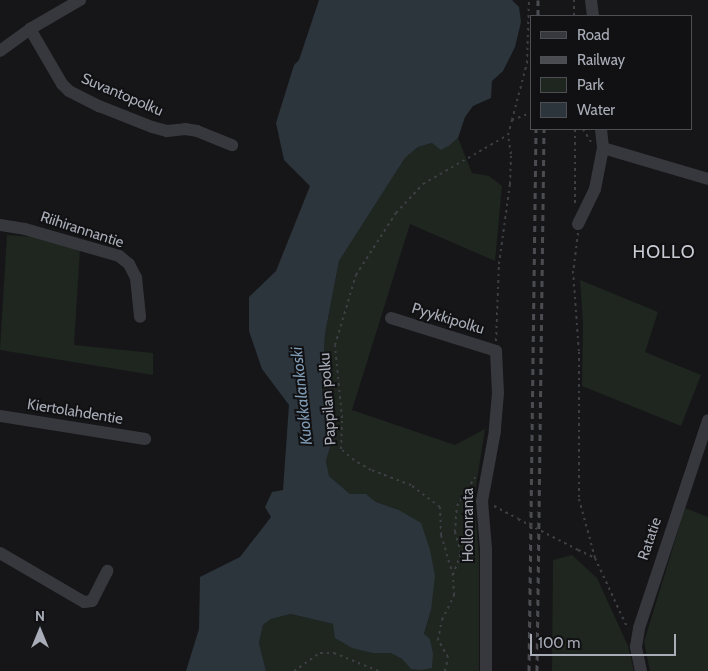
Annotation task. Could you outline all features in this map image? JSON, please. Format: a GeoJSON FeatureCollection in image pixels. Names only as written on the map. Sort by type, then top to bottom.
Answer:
{"type":"FeatureCollection","features":[{"type":"Feature","properties":{"kind":"street"},"geometry":{"type":"LineString","coordinates":[[0,51],[30,29],[80,0]]}},
{"type":"Feature","properties":{"kind":"street"},"geometry":{"type":"LineString","coordinates":[[592,0],[593,15]]}},
{"type":"Feature","properties":{"kind":"street","name":"Suvantopolku"},"geometry":{"type":"LineString","coordinates":[[30,29],[62,84],[69,90],[106,109],[152,127],[167,131],[185,129],[232,145]]}},
{"type":"Feature","properties":{"kind":"street"},"geometry":{"type":"LineString","coordinates":[[578,224],[595,189],[603,148],[601,130]]}},
{"type":"Feature","properties":{"kind":"street"},"geometry":{"type":"LineString","coordinates":[[603,148],[708,179]]}},
{"type":"Feature","properties":{"kind":"street","name":"Riihirannantie"},"geometry":{"type":"LineString","coordinates":[[0,225],[25,228],[119,256],[129,264],[136,278],[140,317]]}},
{"type":"Feature","properties":{"kind":"street","name":"Pyykkipolku"},"geometry":{"type":"LineString","coordinates":[[391,318],[496,351]]}},
{"type":"Feature","properties":{"kind":"street","name":"Hollonranta"},"geometry":{"type":"LineString","coordinates":[[486,671],[486,550],[482,501],[495,431],[498,393],[496,351]]}},
{"type":"Feature","properties":{"kind":"street","name":"Kiertolahdentie"},"geometry":{"type":"LineString","coordinates":[[0,416],[145,439]]}},
{"type":"Feature","properties":{"kind":"street","name":"Ratatie"},"geometry":{"type":"LineString","coordinates":[[641,671],[636,646],[639,628],[708,420]]}},
{"type":"Feature","properties":{"kind":"street"},"geometry":{"type":"LineString","coordinates":[[0,553],[84,602],[92,601],[107,570]]}},
{"type":"Feature","properties":{"kind":"path"},"geometry":{"type":"LineString","coordinates":[[496,351],[499,264],[510,184],[511,154],[508,135],[526,63],[529,0]]}},
{"type":"Feature","properties":{"kind":"path"},"geometry":{"type":"LineString","coordinates":[[574,0],[574,15]]}},
{"type":"Feature","properties":{"kind":"path"},"geometry":{"type":"LineString","coordinates":[[512,120],[528,114]]}},
{"type":"Feature","properties":{"kind":"path"},"geometry":{"type":"LineString","coordinates":[[574,130],[575,208],[578,224],[577,251],[573,271],[578,352],[579,499],[595,558],[628,629]]}},
{"type":"Feature","properties":{"kind":"path","name":"Pappilan polku"},"geometry":{"type":"LineString","coordinates":[[445,671],[448,658],[438,640],[442,620],[454,595],[453,575],[441,535],[440,507],[411,485],[372,470],[354,460],[341,449],[342,418],[335,345],[356,276],[396,213],[422,184],[508,135]]}},
{"type":"Feature","properties":{"kind":"path"},"geometry":{"type":"LineString","coordinates":[[453,575],[461,553],[455,532],[457,506],[489,459]]}},
{"type":"Feature","properties":{"kind":"path"},"geometry":{"type":"LineString","coordinates":[[482,501],[595,558]]}},
{"type":"Feature","properties":{"kind":"path"},"geometry":{"type":"LineString","coordinates":[[294,671],[320,653],[334,653],[378,671]]}},
{"type":"Feature","properties":{"kind":"green space"},"geometry":{"type":"Polygon","coordinates":[[[458,138],[472,173],[489,176],[502,186],[495,261],[410,224],[352,410],[455,445],[485,429],[474,499],[479,554],[479,671],[266,671],[259,643],[263,625],[271,619],[291,614],[333,624],[373,653],[391,653],[402,659],[411,669],[433,653],[430,639],[424,635],[431,610],[399,510],[376,502],[366,494],[350,494],[329,476],[326,461],[333,437],[326,418],[322,389],[325,334],[339,261],[405,158],[418,147],[432,143],[450,145],[458,138]]]}},
{"type":"Feature","properties":{"kind":"green space"},"geometry":{"type":"Polygon","coordinates":[[[7,235],[34,237],[80,249],[74,345],[153,353],[153,375],[0,350],[7,235]]]}},
{"type":"Feature","properties":{"kind":"green space"},"geometry":{"type":"Polygon","coordinates":[[[580,280],[658,312],[645,352],[701,375],[681,426],[582,386],[583,324],[580,280]]]}},
{"type":"Feature","properties":{"kind":"green space"},"geometry":{"type":"Polygon","coordinates":[[[685,508],[708,517],[708,671],[650,671],[644,642],[685,508]]]}},
{"type":"Feature","properties":{"kind":"green space"},"geometry":{"type":"Polygon","coordinates":[[[572,555],[597,578],[628,646],[634,671],[552,671],[553,560],[572,555]]]}},
{"type":"Feature","properties":{"kind":"water","name":"Kuokkalankoski"},"geometry":{"type":"Polygon","coordinates":[[[319,0],[512,0],[519,7],[521,22],[515,47],[503,71],[492,81],[491,98],[473,106],[465,117],[458,138],[450,145],[441,150],[432,143],[418,147],[405,158],[339,261],[325,334],[322,389],[326,418],[333,437],[326,461],[329,476],[350,494],[366,494],[376,502],[399,510],[421,523],[430,550],[435,576],[431,610],[424,634],[430,639],[433,653],[432,668],[411,669],[402,659],[391,653],[373,653],[352,648],[335,638],[333,624],[291,614],[271,619],[263,625],[259,643],[266,671],[186,671],[199,629],[200,577],[240,557],[271,517],[265,507],[272,492],[283,490],[289,405],[262,369],[249,331],[249,297],[276,271],[310,186],[284,160],[276,123],[294,65],[299,60],[319,0]]]}},
{"type":"Feature","properties":{"kind":"railway"},"geometry":{"type":"LineString","coordinates":[[538,0],[538,15]]}},
{"type":"Feature","properties":{"kind":"railway"},"geometry":{"type":"LineString","coordinates":[[529,671],[536,130]]}},
{"type":"Feature","properties":{"kind":"railway"},"geometry":{"type":"LineString","coordinates":[[537,671],[544,130]]}},
{"type":"Feature","properties":{"kind":"district","name":"HOLLO"},"geometry":{"type":"Point","coordinates":[664,252]}}]}
